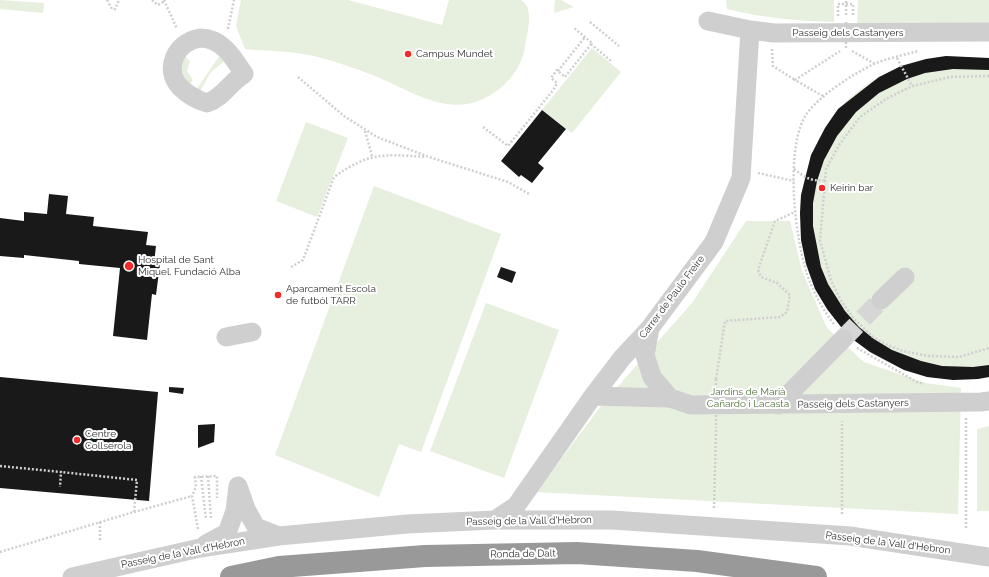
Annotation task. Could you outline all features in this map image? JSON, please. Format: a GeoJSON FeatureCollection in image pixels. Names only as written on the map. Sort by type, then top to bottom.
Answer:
{"type":"FeatureCollection","features":[{"type":"Feature","properties":{"kind":"highway","name":"Ronda de Dalt"},"geometry":{"type":"LineString","coordinates":[[231,577],[280,567],[425,556],[577,553],[697,561],[816,577]]}},
{"type":"Feature","properties":{"kind":"street","name":"Passeig dels Castanyers"},"geometry":{"type":"LineString","coordinates":[[708,20],[750,30],[774,33],[989,32]]}},
{"type":"Feature","properties":{"kind":"street","name":"Carrer de Paulo Freire"},"geometry":{"type":"LineString","coordinates":[[495,520],[516,506],[593,396],[622,358],[650,328],[714,242],[741,178],[750,30]]}},
{"type":"Feature","properties":{"kind":"street"},"geometry":{"type":"LineString","coordinates":[[206,38],[214,40],[224,46],[244,74],[235,80],[217,100],[207,104],[189,95],[176,82],[172,67],[177,52],[188,41],[206,38]]}},
{"type":"Feature","properties":{"kind":"street"},"geometry":{"type":"LineString","coordinates":[[880,300],[906,277]]}},
{"type":"Feature","properties":{"kind":"street"},"geometry":{"type":"LineString","coordinates":[[650,328],[645,355],[652,377],[670,398]]}},
{"type":"Feature","properties":{"kind":"street"},"geometry":{"type":"LineString","coordinates":[[226,337],[252,332]]}},
{"type":"Feature","properties":{"kind":"street"},"geometry":{"type":"LineString","coordinates":[[778,405],[844,337]]}},
{"type":"Feature","properties":{"kind":"street","name":"Passeig dels Castanyers"},"geometry":{"type":"LineString","coordinates":[[593,396],[670,398],[692,404],[778,405],[989,401]]}},
{"type":"Feature","properties":{"kind":"street"},"geometry":{"type":"LineString","coordinates":[[199,541],[227,533],[235,511],[238,486],[246,509],[256,527],[279,536]]}},
{"type":"Feature","properties":{"kind":"street","name":"Passeig de la Vall d'Hebron"},"geometry":{"type":"LineString","coordinates":[[72,577],[199,541],[279,536],[407,524],[495,520],[612,520],[850,536],[989,557]]}},
{"type":"Feature","properties":{"kind":"path"},"geometry":{"type":"LineString","coordinates":[[107,0],[112,9],[115,9],[119,0]]}},
{"type":"Feature","properties":{"kind":"path"},"geometry":{"type":"LineString","coordinates":[[152,0],[158,5],[164,1],[179,34]]}},
{"type":"Feature","properties":{"kind":"path"},"geometry":{"type":"LineString","coordinates":[[228,32],[234,0]]}},
{"type":"Feature","properties":{"kind":"path"},"geometry":{"type":"LineString","coordinates":[[846,2],[846,49]]}},
{"type":"Feature","properties":{"kind":"path"},"geometry":{"type":"LineString","coordinates":[[838,4],[846,2],[853,4]]}},
{"type":"Feature","properties":{"kind":"path"},"geometry":{"type":"LineString","coordinates":[[590,22],[619,46]]}},
{"type":"Feature","properties":{"kind":"path"},"geometry":{"type":"LineString","coordinates":[[572,27],[611,61]]}},
{"type":"Feature","properties":{"kind":"path"},"geometry":{"type":"LineString","coordinates":[[483,127],[508,146],[554,89],[557,83],[551,78],[585,37]]}},
{"type":"Feature","properties":{"kind":"path"},"geometry":{"type":"LineString","coordinates":[[558,71],[565,77],[591,44]]}},
{"type":"Feature","properties":{"kind":"path"},"geometry":{"type":"LineString","coordinates":[[772,46],[772,66],[822,96]]}},
{"type":"Feature","properties":{"kind":"path"},"geometry":{"type":"LineString","coordinates":[[846,49],[875,64]]}},
{"type":"Feature","properties":{"kind":"path"},"geometry":{"type":"LineString","coordinates":[[795,80],[828,58],[846,49]]}},
{"type":"Feature","properties":{"kind":"path"},"geometry":{"type":"LineString","coordinates":[[919,51],[875,64],[822,96],[807,114],[796,136],[793,169],[795,212],[809,281],[825,312],[844,337],[917,382],[930,385]]}},
{"type":"Feature","properties":{"kind":"path"},"geometry":{"type":"LineString","coordinates":[[897,58],[912,86]]}},
{"type":"Feature","properties":{"kind":"path"},"geometry":{"type":"LineString","coordinates":[[989,76],[950,77],[912,86],[886,99],[860,117],[839,145],[826,169],[820,240],[832,281],[842,302],[863,328],[873,337],[887,345],[903,351],[929,356],[960,358],[989,348]]}},
{"type":"Feature","properties":{"kind":"path"},"geometry":{"type":"LineString","coordinates":[[298,78],[344,116],[377,137],[429,157],[508,182],[529,194]]}},
{"type":"Feature","properties":{"kind":"path"},"geometry":{"type":"LineString","coordinates":[[365,130],[372,156]]}},
{"type":"Feature","properties":{"kind":"path"},"geometry":{"type":"LineString","coordinates":[[291,267],[302,260],[334,177],[372,156],[401,155],[429,157]]}},
{"type":"Feature","properties":{"kind":"path"},"geometry":{"type":"LineString","coordinates":[[742,169],[794,181]]}},
{"type":"Feature","properties":{"kind":"path"},"geometry":{"type":"LineString","coordinates":[[793,169],[804,178],[817,181],[824,180]]}},
{"type":"Feature","properties":{"kind":"path"},"geometry":{"type":"LineString","coordinates":[[714,508],[716,379],[725,321],[780,317],[788,312],[790,295],[777,283],[761,277],[758,270],[775,221],[795,212]]}},
{"type":"Feature","properties":{"kind":"path"},"geometry":{"type":"LineString","coordinates":[[842,416],[842,514]]}},
{"type":"Feature","properties":{"kind":"path"},"geometry":{"type":"LineString","coordinates":[[966,418],[966,529]]}},
{"type":"Feature","properties":{"kind":"path"},"geometry":{"type":"LineString","coordinates":[[0,466],[138,480],[134,512]]}},
{"type":"Feature","properties":{"kind":"path"},"geometry":{"type":"LineString","coordinates":[[60,487],[61,472]]}},
{"type":"Feature","properties":{"kind":"path"},"geometry":{"type":"LineString","coordinates":[[208,475],[211,519]]}},
{"type":"Feature","properties":{"kind":"path"},"geometry":{"type":"LineString","coordinates":[[199,541],[192,496],[196,487],[195,477],[208,475],[217,476],[216,487]]}},
{"type":"Feature","properties":{"kind":"path"},"geometry":{"type":"LineString","coordinates":[[201,476],[206,519]]}},
{"type":"Feature","properties":{"kind":"path"},"geometry":{"type":"LineString","coordinates":[[0,552],[192,496]]}},
{"type":"Feature","properties":{"kind":"path"},"geometry":{"type":"LineString","coordinates":[[100,522],[100,541]]}},
{"type":"Feature","properties":{"kind":"green space"},"geometry":{"type":"Polygon","coordinates":[[[0,0],[44,3],[43,13],[0,9],[0,0]]]}},
{"type":"Feature","properties":{"kind":"green space","name":"Campus Mundet"},"geometry":{"type":"Polygon","coordinates":[[[241,0],[348,0],[442,25],[449,0],[521,0],[528,9],[529,21],[524,52],[520,64],[509,80],[499,89],[483,99],[468,104],[452,105],[422,97],[375,76],[318,57],[291,52],[245,49],[236,26],[241,0]]]}},
{"type":"Feature","properties":{"kind":"green space"},"geometry":{"type":"Polygon","coordinates":[[[555,0],[561,0],[574,7],[554,13],[555,0]]]}},
{"type":"Feature","properties":{"kind":"green space"},"geometry":{"type":"Polygon","coordinates":[[[726,0],[834,0],[834,22],[807,21],[754,15],[727,9],[726,0]]]}},
{"type":"Feature","properties":{"kind":"green space"},"geometry":{"type":"Polygon","coordinates":[[[858,0],[989,0],[989,25],[857,26],[858,0]]]}},
{"type":"Feature","properties":{"kind":"green space"},"geometry":{"type":"Polygon","coordinates":[[[592,48],[621,72],[572,133],[542,110],[592,48]]]}},
{"type":"Feature","properties":{"kind":"green space"},"geometry":{"type":"Polygon","coordinates":[[[222,52],[227,59],[211,72],[200,91],[196,90],[222,52]]]}},
{"type":"Feature","properties":{"kind":"green space"},"geometry":{"type":"Polygon","coordinates":[[[183,55],[190,61],[187,71],[193,80],[189,86],[180,71],[183,55]]]}},
{"type":"Feature","properties":{"kind":"green space"},"geometry":{"type":"Polygon","coordinates":[[[946,56],[989,58],[989,377],[981,379],[965,380],[906,370],[876,355],[852,337],[832,315],[817,290],[806,263],[801,234],[801,204],[806,174],[818,140],[832,117],[849,99],[874,80],[916,62],[946,56]]]}},
{"type":"Feature","properties":{"kind":"green space"},"geometry":{"type":"Polygon","coordinates":[[[306,122],[348,138],[317,217],[276,201],[306,122]]]}},
{"type":"Feature","properties":{"kind":"green space"},"geometry":{"type":"Polygon","coordinates":[[[374,186],[501,234],[421,452],[399,444],[379,497],[275,455],[374,186]]]}},
{"type":"Feature","properties":{"kind":"green space","name":"Jardins de Marià Cañardo i Lacasta"},"geometry":{"type":"Polygon","coordinates":[[[746,221],[790,221],[802,271],[827,328],[864,362],[925,383],[961,388],[958,514],[536,492],[604,402],[692,303],[746,221]]]}},
{"type":"Feature","properties":{"kind":"green space"},"geometry":{"type":"Polygon","coordinates":[[[486,303],[559,330],[504,478],[430,451],[486,303]]]}},
{"type":"Feature","properties":{"kind":"green space"},"geometry":{"type":"Polygon","coordinates":[[[989,426],[989,511],[977,511],[977,429],[989,426]]]}},
{"type":"Feature","properties":{"kind":"building"},"geometry":{"type":"Polygon","coordinates":[[[946,56],[989,58],[989,70],[953,69],[925,73],[907,79],[879,93],[856,112],[837,136],[824,160],[817,181],[813,203],[813,226],[821,267],[828,284],[845,311],[859,327],[874,339],[892,350],[921,361],[942,366],[973,367],[989,365],[989,377],[978,379],[953,380],[927,377],[904,370],[870,352],[855,341],[841,327],[827,309],[815,289],[806,264],[801,240],[801,195],[811,155],[825,128],[838,109],[879,77],[901,66],[926,59],[946,56]]]}},
{"type":"Feature","properties":{"kind":"building"},"geometry":{"type":"Polygon","coordinates":[[[542,110],[566,129],[538,163],[544,168],[532,183],[521,175],[519,177],[501,161],[542,110]]]}},
{"type":"Feature","properties":{"kind":"building","name":"Hospital de Sant Miquel. Fundació Alba"},"geometry":{"type":"Polygon","coordinates":[[[49,194],[68,196],[66,214],[94,217],[93,226],[148,232],[146,245],[156,246],[154,263],[160,264],[156,295],[152,294],[147,340],[113,336],[120,268],[79,264],[79,261],[24,255],[24,258],[0,256],[0,218],[24,221],[24,212],[47,214],[49,194]]]}},
{"type":"Feature","properties":{"kind":"building"},"geometry":{"type":"Polygon","coordinates":[[[501,267],[516,272],[512,283],[497,277],[501,267]]]}},
{"type":"Feature","properties":{"kind":"building","name":"Centre Collserola"},"geometry":{"type":"Polygon","coordinates":[[[0,377],[158,392],[149,501],[0,488],[0,377]]]}},
{"type":"Feature","properties":{"kind":"building"},"geometry":{"type":"Polygon","coordinates":[[[169,387],[184,388],[183,394],[169,392],[169,387]]]}},
{"type":"Feature","properties":{"kind":"building"},"geometry":{"type":"Polygon","coordinates":[[[215,424],[214,442],[198,448],[198,425],[215,424]]]}},
{"type":"Feature","properties":{"kind":"tunnel"},"geometry":{"type":"LineString","coordinates":[[843,339],[881,300]]}},
{"type":"Feature","properties":{"kind":"place","name":"Campus Mundet"},"geometry":{"type":"Point","coordinates":[408,54]}},
{"type":"Feature","properties":{"kind":"place","name":"Keirin bar"},"geometry":{"type":"Point","coordinates":[822,188]}},
{"type":"Feature","properties":{"kind":"place","name":"Hospital de Sant Miquel. Fundació Alba"},"geometry":{"type":"Point","coordinates":[129,266]}},
{"type":"Feature","properties":{"kind":"place","name":"Aparcament Escola de futból TARR"},"geometry":{"type":"Point","coordinates":[278,295]}},
{"type":"Feature","properties":{"kind":"place","name":"Centre Collserola"},"geometry":{"type":"Point","coordinates":[77,440]}}]}
